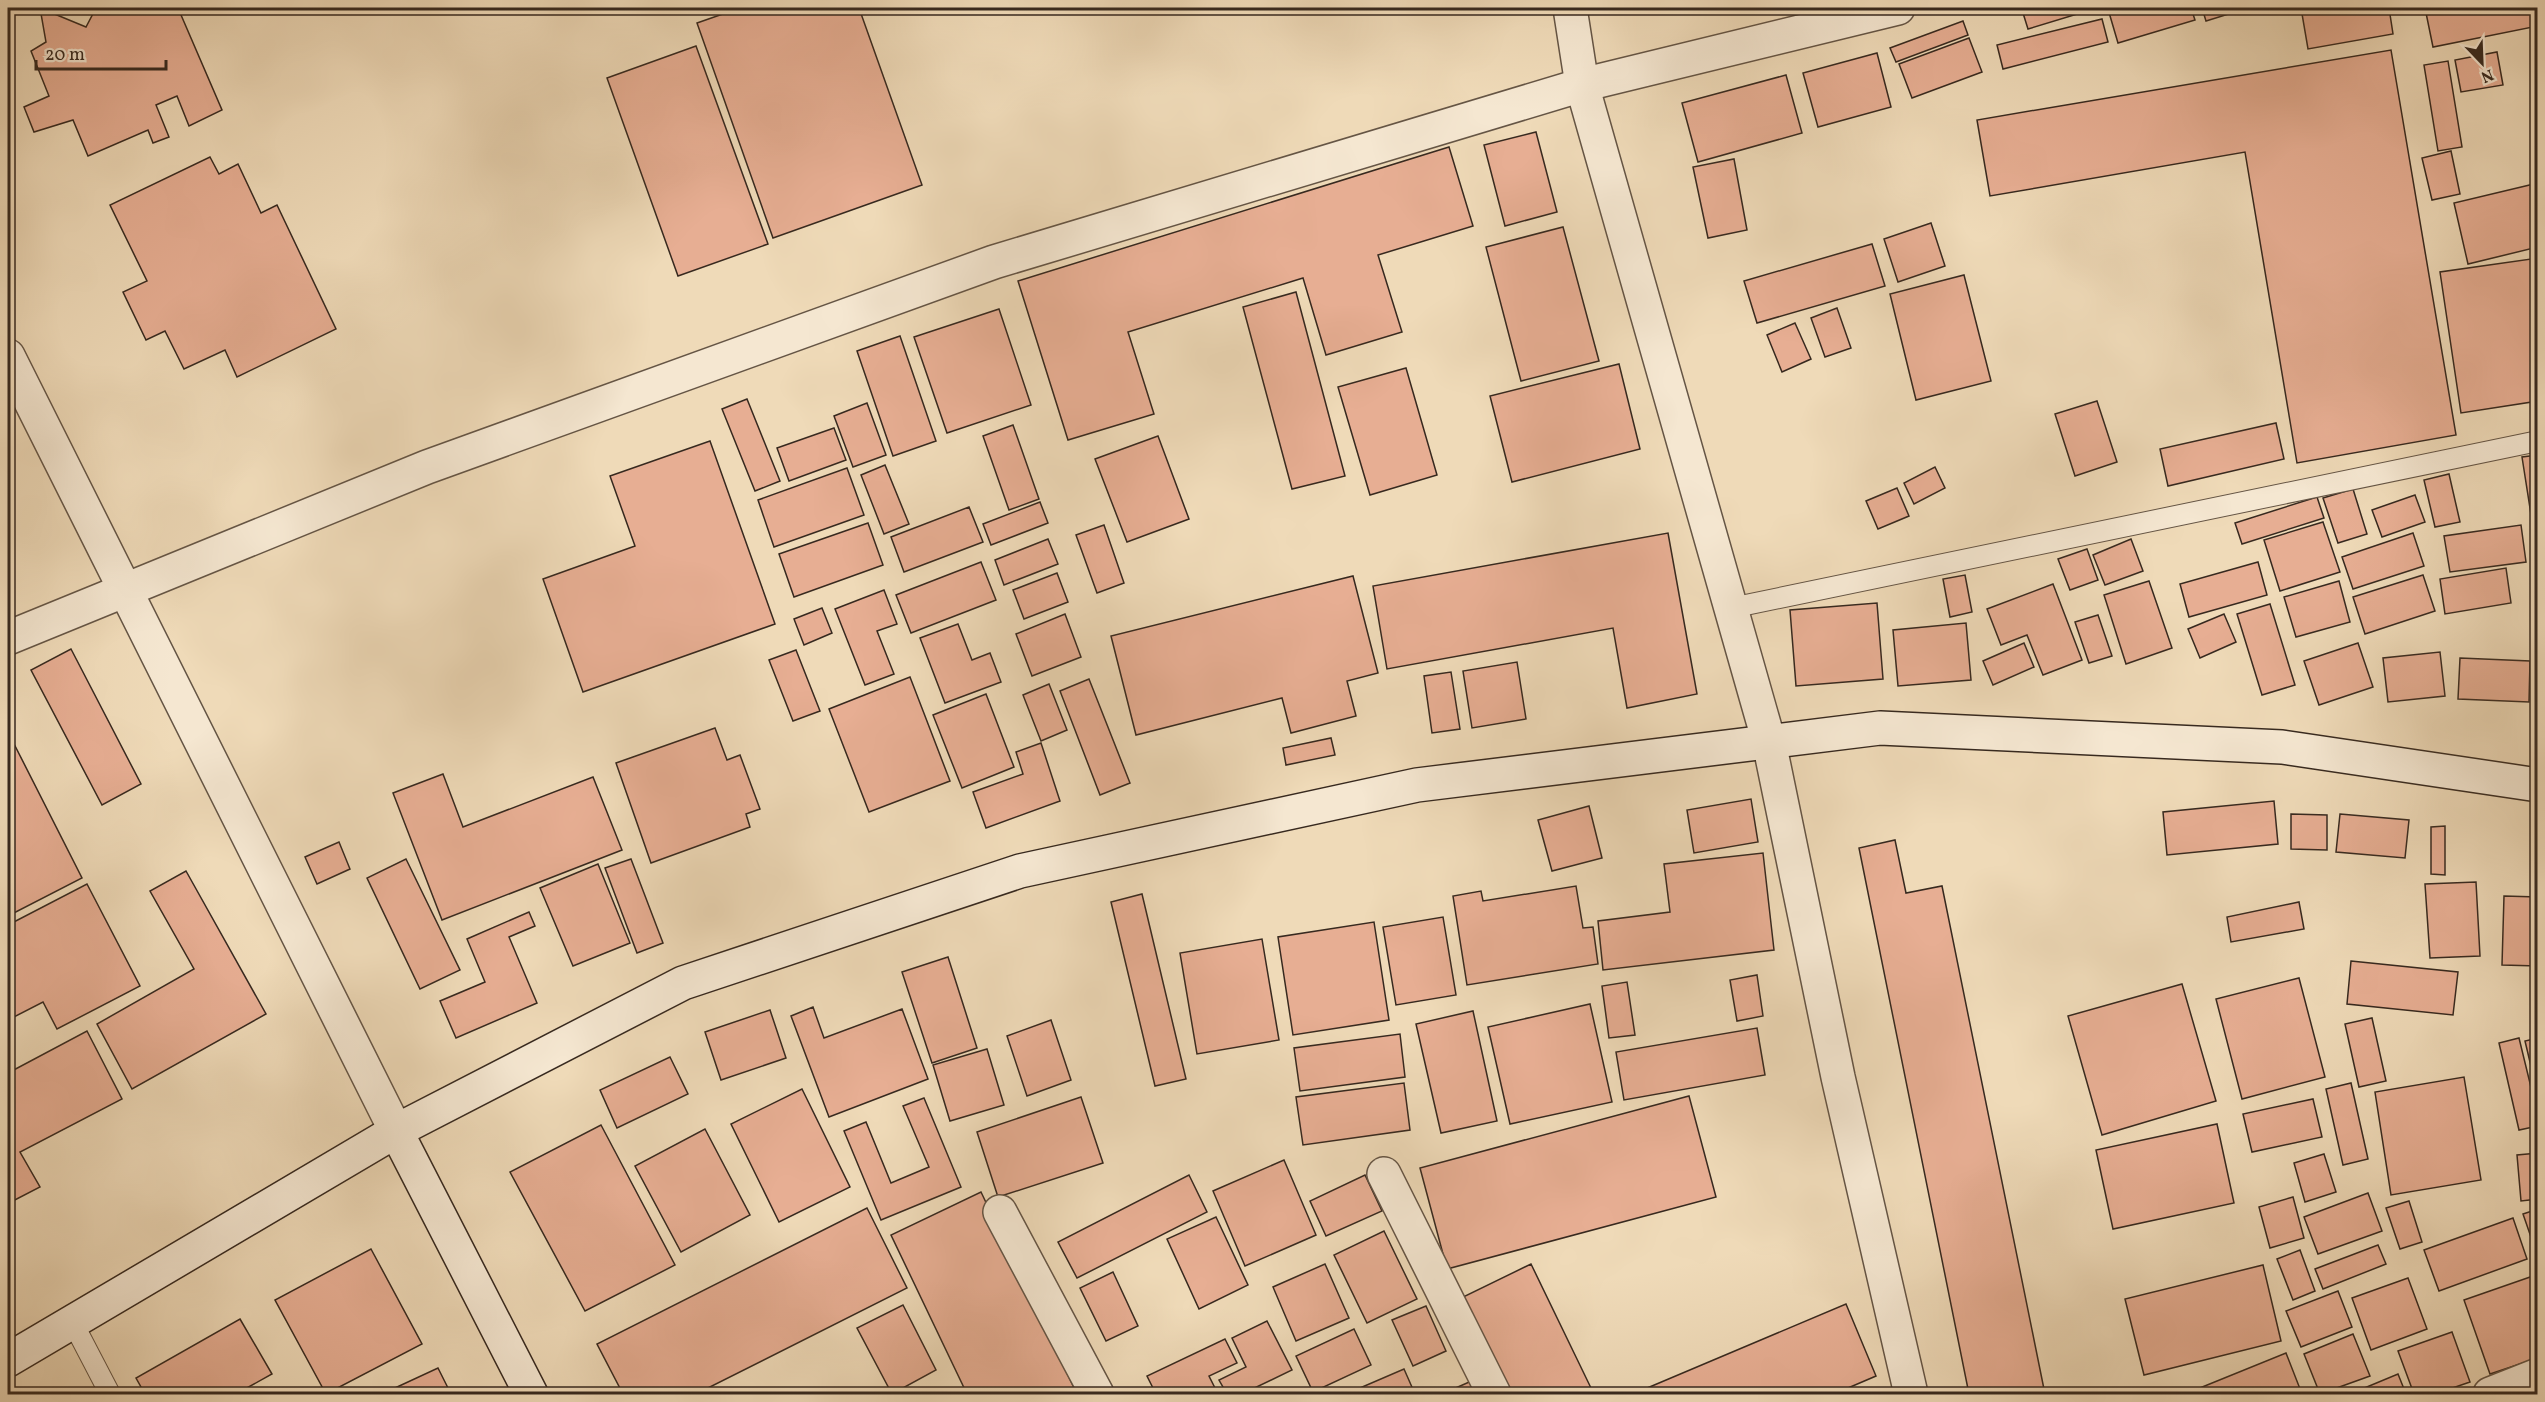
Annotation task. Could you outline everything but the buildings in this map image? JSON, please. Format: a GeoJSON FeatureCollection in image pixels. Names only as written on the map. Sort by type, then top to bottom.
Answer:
{"type":"FeatureCollection","features":[{"type":"Feature","properties":{"kind":"street"},"geometry":{"type":"LineString","coordinates":[[1570,8],[1582,85],[1769,742],[1838,1077],[1911,1395]]}},
{"type":"Feature","properties":{"kind":"street"},"geometry":{"type":"LineString","coordinates":[[8,638],[123,589],[427,467],[994,262],[1582,85],[1898,8]]}},
{"type":"Feature","properties":{"kind":"street"},"geometry":{"type":"LineString","coordinates":[[8,356],[123,589],[531,1395]]}},
{"type":"Feature","properties":{"kind":"street"},"geometry":{"type":"LineString","coordinates":[[8,1360],[396,1131],[683,983],[1020,871],[1417,785],[1880,728],[2282,747],[2538,785]]}},
{"type":"Feature","properties":{"kind":"street"},"geometry":{"type":"LineString","coordinates":[[1384,1174],[1494,1395]]}},
{"type":"Feature","properties":{"kind":"street"},"geometry":{"type":"LineString","coordinates":[[1000,1212],[1097,1395]]}},
{"type":"Feature","properties":{"kind":"street"},"geometry":{"type":"LineString","coordinates":[[2490,1395],[2538,1375]]}},
{"type":"Feature","properties":{"kind":"lane"},"geometry":{"type":"LineString","coordinates":[[1731,608],[2538,441]]}},
{"type":"Feature","properties":{"kind":"lane"},"geometry":{"type":"LineString","coordinates":[[74,1323],[110,1395]]}}]}
